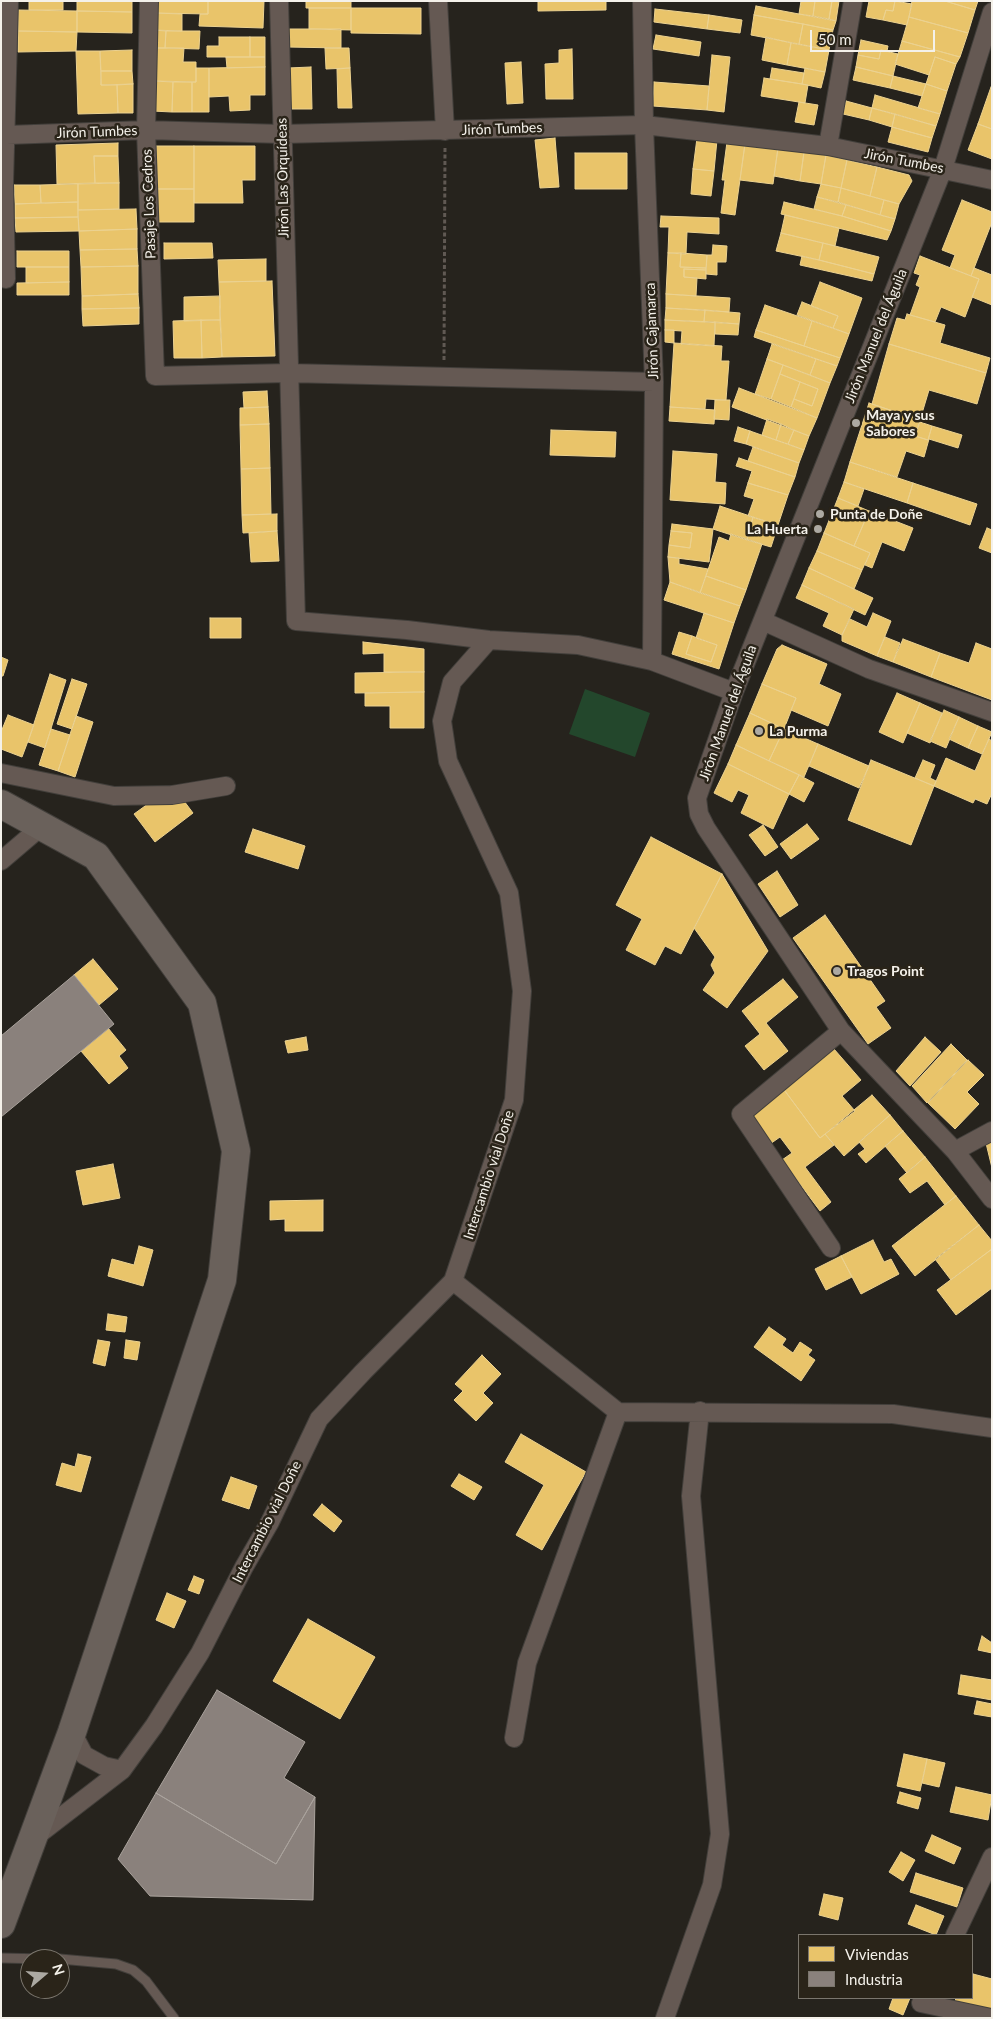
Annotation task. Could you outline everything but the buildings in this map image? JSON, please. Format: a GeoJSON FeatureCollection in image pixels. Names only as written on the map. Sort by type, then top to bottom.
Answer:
{"type":"FeatureCollection","features":[{"type":"Feature","properties":{"kind":"highway"},"geometry":{"type":"LineString","coordinates":[[1,804],[96,856],[202,1003],[236,1151],[222,1280],[72,1732],[1,1924]]}},
{"type":"Feature","properties":{"kind":"street"},"geometry":{"type":"LineString","coordinates":[[6,279],[4,183],[7,135],[4,62],[9,1]]}},
{"type":"Feature","properties":{"kind":"street","name":"Pasaje Los Cedros"},"geometry":{"type":"LineString","coordinates":[[149,1],[146,130],[156,376],[288,373]]}},
{"type":"Feature","properties":{"kind":"street","name":"Jirón Las Orquídeas"},"geometry":{"type":"LineString","coordinates":[[279,1],[296,621],[407,630],[489,640]]}},
{"type":"Feature","properties":{"kind":"street"},"geometry":{"type":"LineString","coordinates":[[438,1],[445,131]]}},
{"type":"Feature","properties":{"kind":"street","name":"Jirón Cajamarca"},"geometry":{"type":"LineString","coordinates":[[642,1],[644,125],[654,382],[652,661]]}},
{"type":"Feature","properties":{"kind":"street"},"geometry":{"type":"LineString","coordinates":[[828,146],[853,1]]}},
{"type":"Feature","properties":{"kind":"street","name":"Jirón Manuel del Águila"},"geometry":{"type":"LineString","coordinates":[[841,1031],[706,828],[700,814],[697,798],[734,692],[943,169],[992,12]]}},
{"type":"Feature","properties":{"kind":"street","name":"Jirón Tumbes"},"geometry":{"type":"LineString","coordinates":[[7,135],[146,130],[282,134],[644,125],[828,146],[992,180]]}},
{"type":"Feature","properties":{"kind":"street"},"geometry":{"type":"LineString","coordinates":[[288,373],[654,382]]}},
{"type":"Feature","properties":{"kind":"street"},"geometry":{"type":"LineString","coordinates":[[763,621],[868,669],[992,712]]}},
{"type":"Feature","properties":{"kind":"street"},"geometry":{"type":"LineString","coordinates":[[489,640],[578,645],[652,661],[734,692]]}},
{"type":"Feature","properties":{"kind":"street","name":"Intercambio vial Doñe"},"geometry":{"type":"LineString","coordinates":[[31,1840],[122,1770],[154,1726],[200,1653],[244,1566],[270,1522],[319,1419],[453,1281],[514,1100],[522,990],[509,893],[448,761],[442,720],[452,682],[489,640]]}},
{"type":"Feature","properties":{"kind":"street"},"geometry":{"type":"LineString","coordinates":[[1,773],[114,796],[172,795],[226,786]]}},
{"type":"Feature","properties":{"kind":"street"},"geometry":{"type":"LineString","coordinates":[[1,860],[42,826]]}},
{"type":"Feature","properties":{"kind":"street"},"geometry":{"type":"LineString","coordinates":[[831,1248],[741,1114],[841,1031],[955,1151],[992,1199]]}},
{"type":"Feature","properties":{"kind":"street"},"geometry":{"type":"LineString","coordinates":[[955,1151],[992,1131]]}},
{"type":"Feature","properties":{"kind":"street"},"geometry":{"type":"LineString","coordinates":[[453,1281],[618,1412],[893,1414],[992,1428]]}},
{"type":"Feature","properties":{"kind":"street"},"geometry":{"type":"LineString","coordinates":[[514,1738],[527,1663],[618,1412]]}},
{"type":"Feature","properties":{"kind":"street"},"geometry":{"type":"LineString","coordinates":[[664,2018],[712,1885],[720,1834],[691,1496],[700,1412]]}},
{"type":"Feature","properties":{"kind":"street"},"geometry":{"type":"LineString","coordinates":[[72,1732],[84,1755],[104,1766],[122,1770]]}},
{"type":"Feature","properties":{"kind":"street"},"geometry":{"type":"LineString","coordinates":[[955,1934],[992,1857]]}},
{"type":"Feature","properties":{"kind":"street"},"geometry":{"type":"LineString","coordinates":[[920,2006],[991,2018]]}},
{"type":"Feature","properties":{"kind":"lane"},"geometry":{"type":"LineString","coordinates":[[1,1958],[20,1958]]}},
{"type":"Feature","properties":{"kind":"lane"},"geometry":{"type":"LineString","coordinates":[[70,1960],[116,1964],[133,1970],[146,1981],[174,2018]]}},
{"type":"Feature","properties":{"kind":"path"},"geometry":{"type":"LineString","coordinates":[[444,377],[445,131]]}},
{"type":"Feature","properties":{"kind":"green space"},"geometry":{"type":"Polygon","coordinates":[[[585,689],[650,713],[635,757],[569,734],[585,689]]]}},
{"type":"Feature","properties":{"kind":"place","name":"Maya y sus Sabores"},"geometry":{"type":"Point","coordinates":[856,423]}},
{"type":"Feature","properties":{"kind":"place","name":"Punta de Doñe"},"geometry":{"type":"Point","coordinates":[820,514]}},
{"type":"Feature","properties":{"kind":"place","name":"La Huerta"},"geometry":{"type":"Point","coordinates":[818,529]}},
{"type":"Feature","properties":{"kind":"place","name":"La Purma"},"geometry":{"type":"Point","coordinates":[759,731]}},
{"type":"Feature","properties":{"kind":"place","name":"Tragos Point"},"geometry":{"type":"Point","coordinates":[837,971]}}]}
